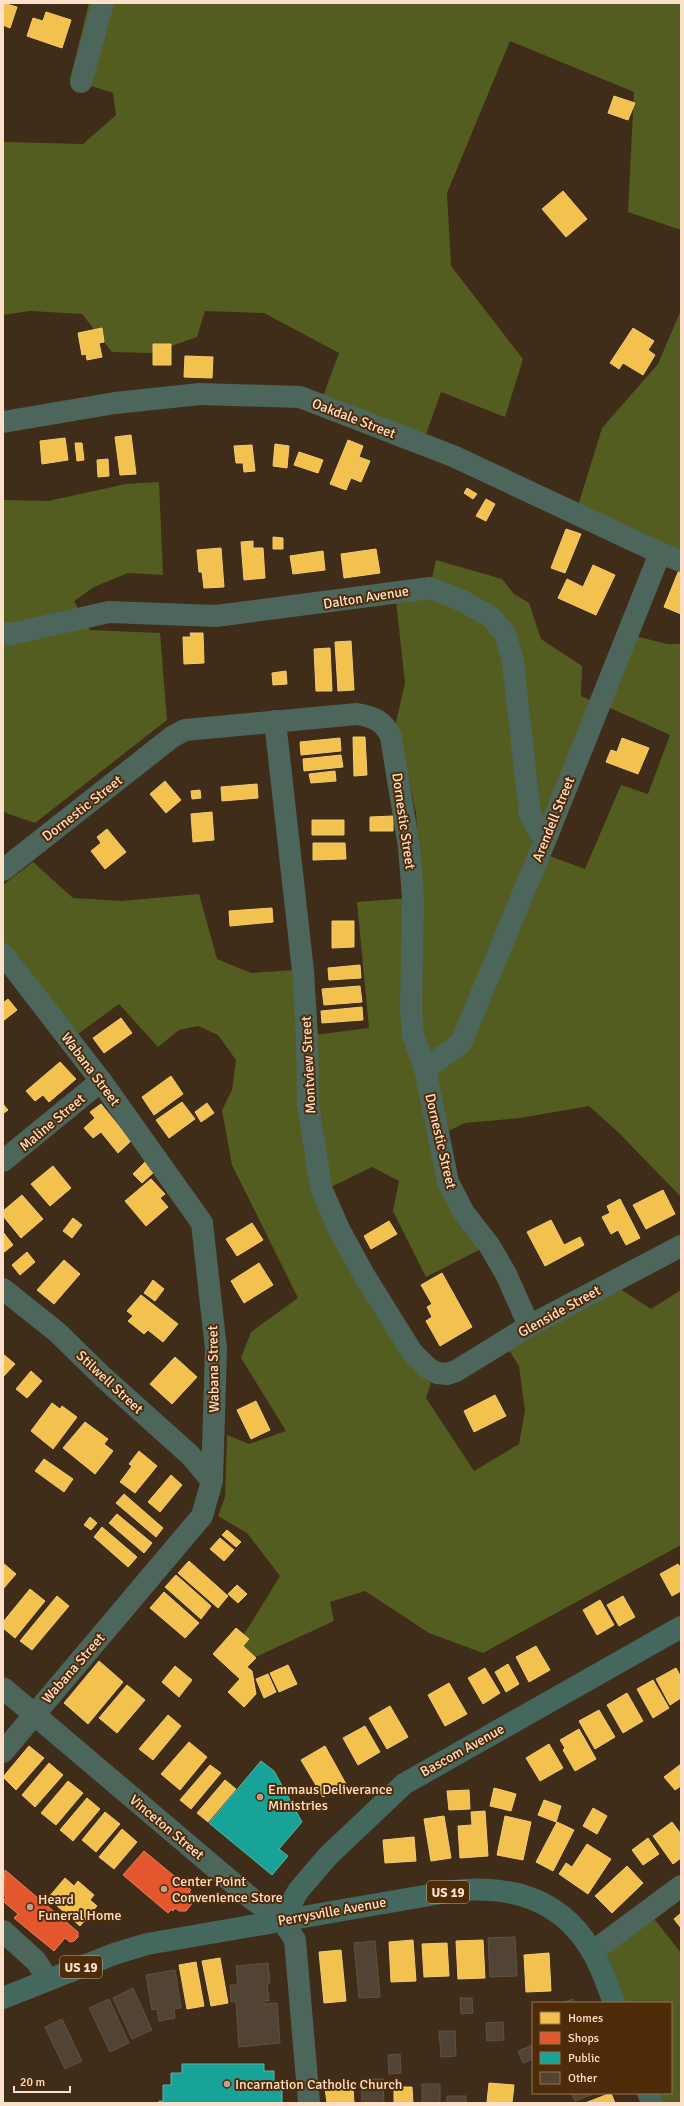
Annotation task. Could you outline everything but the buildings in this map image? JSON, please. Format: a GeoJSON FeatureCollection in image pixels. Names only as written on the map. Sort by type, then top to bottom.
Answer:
{"type":"FeatureCollection","features":[{"type":"Feature","properties":{"kind":"main road","name":"Bascom Avenue"},"geometry":{"type":"LineString","coordinates":[[282,1920],[298,1891],[328,1856],[404,1784],[681,1627]]}},
{"type":"Feature","properties":{"kind":"main road","name":"Perrysville Avenue"},"geometry":{"type":"LineString","coordinates":[[3,1998],[114,1954],[147,1944],[453,1891],[499,1889],[524,1895],[549,1907],[574,1927],[592,1952],[614,2002]]}},
{"type":"Feature","properties":{"kind":"street"},"geometry":{"type":"LineString","coordinates":[[81,82],[102,3]]}},
{"type":"Feature","properties":{"kind":"street","name":"Oakdale Street"},"geometry":{"type":"LineString","coordinates":[[3,422],[115,403],[200,394],[300,397],[453,456],[660,553],[681,561]]}},
{"type":"Feature","properties":{"kind":"street","name":"Arendell Street"},"geometry":{"type":"LineString","coordinates":[[425,1069],[461,1043],[545,841],[660,553]]}},
{"type":"Feature","properties":{"kind":"street","name":"Dalton Avenue"},"geometry":{"type":"LineString","coordinates":[[3,633],[11,634],[109,612],[216,616],[430,588],[461,600],[491,617],[506,635],[513,662],[530,815],[545,841]]}},
{"type":"Feature","properties":{"kind":"street","name":"Dornestic Street"},"geometry":{"type":"LineString","coordinates":[[3,870],[172,737],[195,728],[357,714],[370,716],[386,727],[392,737],[410,854],[413,898],[411,1010],[413,1035],[425,1069],[448,1182],[464,1213],[489,1246],[506,1274],[529,1326]]}},
{"type":"Feature","properties":{"kind":"street","name":"Montview Street"},"geometry":{"type":"LineString","coordinates":[[275,721],[303,971],[307,1037],[308,1104],[321,1188],[339,1229],[368,1282],[412,1352],[424,1365],[437,1373]]}},
{"type":"Feature","properties":{"kind":"street","name":"Wabana Street"},"geometry":{"type":"LineString","coordinates":[[3,954],[101,1081],[202,1223],[216,1349],[212,1481],[205,1508],[198,1522],[3,1752]]}},
{"type":"Feature","properties":{"kind":"street","name":"Maline Street"},"geometry":{"type":"LineString","coordinates":[[3,1161],[101,1081]]}},
{"type":"Feature","properties":{"kind":"street","name":"Glenside Street"},"geometry":{"type":"LineString","coordinates":[[437,1373],[447,1374],[456,1371],[529,1326],[681,1246]]}},
{"type":"Feature","properties":{"kind":"street","name":"Stilwell Street"},"geometry":{"type":"LineString","coordinates":[[3,1289],[57,1332],[103,1377],[190,1455],[212,1481]]}},
{"type":"Feature","properties":{"kind":"street","name":"Vinceton Street"},"geometry":{"type":"LineString","coordinates":[[3,1688],[252,1899],[282,1920],[295,1940],[309,2103]]}},
{"type":"Feature","properties":{"kind":"street"},"geometry":{"type":"LineString","coordinates":[[592,1952],[681,1886]]}},
{"type":"Feature","properties":{"kind":"street"},"geometry":{"type":"LineString","coordinates":[[3,1931],[30,1955],[48,1980]]}},
{"type":"Feature","properties":{"kind":"green space"},"geometry":{"type":"Polygon","coordinates":[[[89,3],[681,3],[681,230],[628,212],[634,92],[510,41],[447,193],[451,266],[523,359],[505,417],[441,392],[424,440],[322,399],[339,353],[264,313],[205,311],[197,337],[151,353],[112,352],[82,314],[30,311],[3,315],[3,142],[83,144],[116,115],[113,93],[70,79],[89,3]]]}},
{"type":"Feature","properties":{"kind":"green space"},"geometry":{"type":"Polygon","coordinates":[[[681,310],[681,551],[578,506],[602,428],[658,364],[681,310]]]}},
{"type":"Feature","properties":{"kind":"green space"},"geometry":{"type":"Polygon","coordinates":[[[159,482],[163,575],[128,573],[94,587],[74,601],[90,630],[160,633],[167,720],[35,823],[6,813],[3,811],[3,500],[48,501],[126,484],[159,482]]]}},
{"type":"Feature","properties":{"kind":"green space"},"geometry":{"type":"Polygon","coordinates":[[[436,560],[502,579],[514,594],[529,603],[541,639],[582,666],[581,696],[594,702],[533,850],[585,869],[621,785],[648,794],[670,735],[608,707],[635,636],[667,644],[681,644],[681,1197],[618,1132],[589,1106],[520,1118],[465,1123],[432,1139],[483,1248],[426,1277],[393,1211],[399,1181],[372,1167],[327,1189],[411,1366],[431,1383],[426,1398],[474,1471],[519,1444],[525,1411],[519,1366],[509,1350],[617,1287],[651,1309],[681,1290],[681,1545],[483,1653],[429,1633],[365,1591],[330,1602],[334,1621],[245,1662],[234,1647],[250,1625],[280,1576],[247,1533],[218,1516],[225,1497],[227,1435],[249,1444],[286,1431],[241,1358],[251,1332],[298,1298],[232,1165],[222,1110],[232,1090],[236,1060],[218,1035],[198,1026],[179,1030],[158,1047],[119,1004],[78,1034],[3,942],[3,885],[33,862],[73,898],[122,901],[199,894],[217,959],[251,973],[295,970],[299,1037],[369,1028],[357,902],[422,897],[416,813],[396,722],[405,683],[395,592],[430,588],[436,560]]]}},
{"type":"Feature","properties":{"kind":"green space"},"geometry":{"type":"Polygon","coordinates":[[[648,1911],[681,1953],[681,2103],[652,2103],[648,2094],[672,2094],[672,2002],[614,2002],[592,1952],[648,1911]]]}},
{"type":"Feature","properties":{"kind":"place","name":"Emmaus Deliverance Ministries"},"geometry":{"type":"Point","coordinates":[260,1797]}},
{"type":"Feature","properties":{"kind":"place","name":"Center Point Convenience Store"},"geometry":{"type":"Point","coordinates":[164,1889]}},
{"type":"Feature","properties":{"kind":"place","name":"Heard Funeral Home"},"geometry":{"type":"Point","coordinates":[30,1907]}},
{"type":"Feature","properties":{"kind":"place","name":"Incarnation Catholic Church"},"geometry":{"type":"Point","coordinates":[227,2084]}}]}
